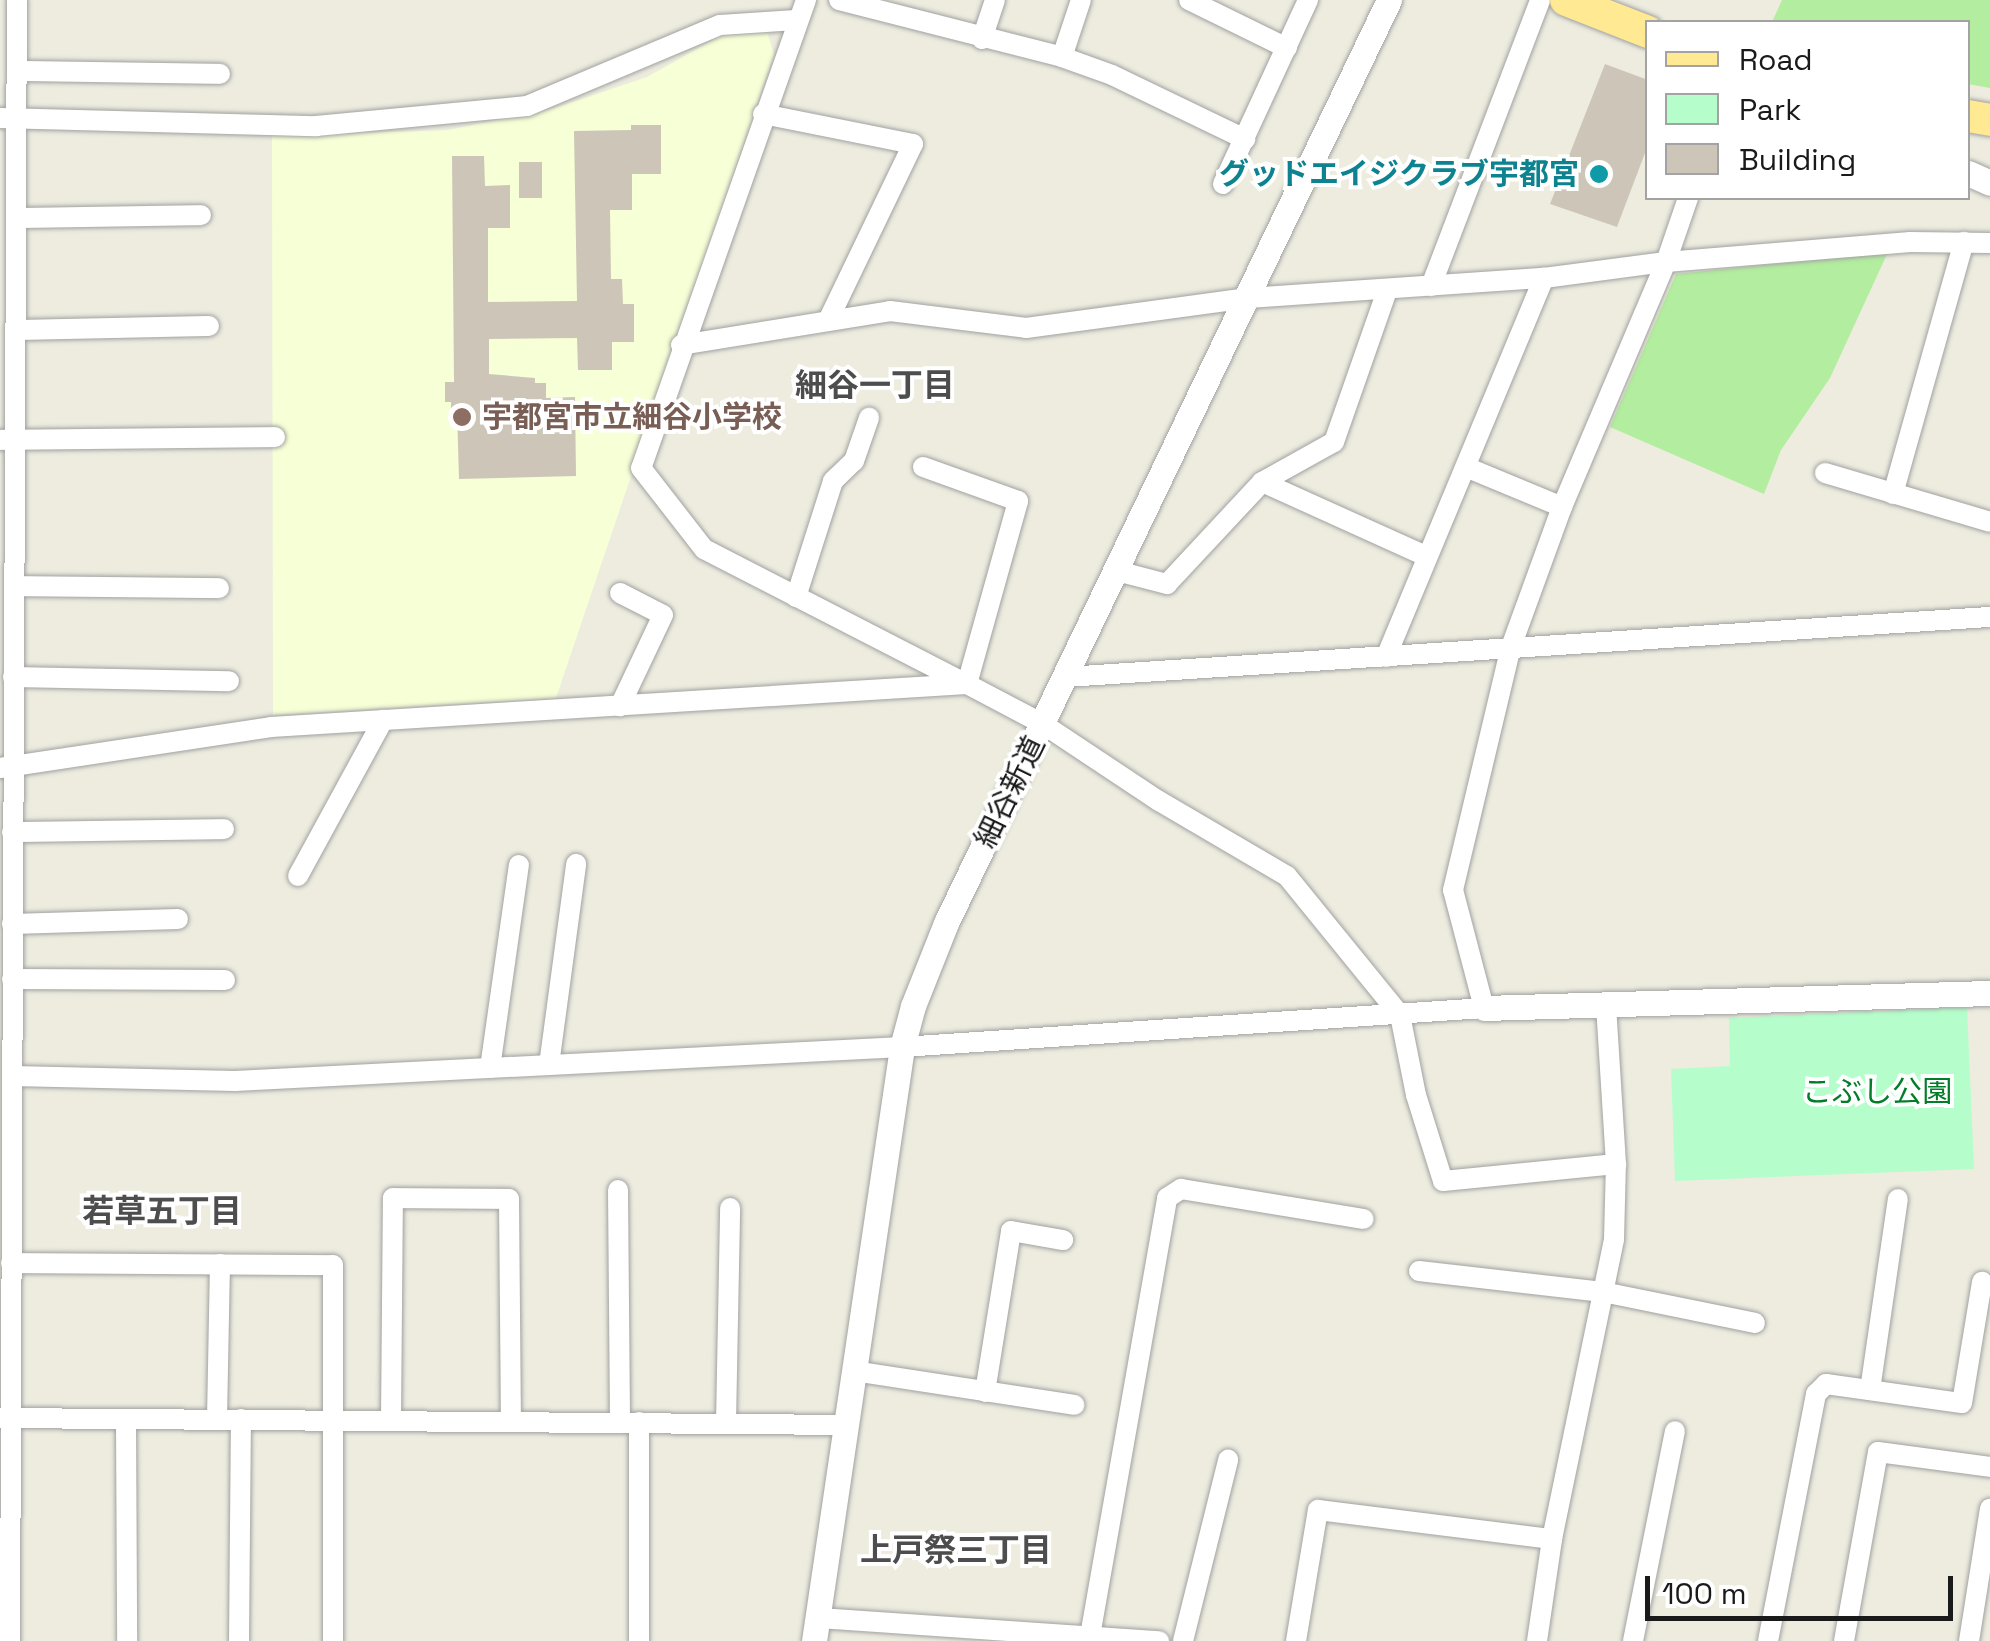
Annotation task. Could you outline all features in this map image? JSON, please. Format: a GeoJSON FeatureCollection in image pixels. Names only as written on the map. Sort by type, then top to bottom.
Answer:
{"type":"FeatureCollection","features":[{"type":"Feature","properties":{"kind":"main road"},"geometry":{"type":"LineString","coordinates":[[1566,0],[1603,7],[1645,30]]}},
{"type":"Feature","properties":{"kind":"street"},"geometry":{"type":"LineString","coordinates":[[10,1641],[5,1418],[11,1262],[8,1090],[12,832],[6,768],[14,586],[8,440],[8,240],[16,218],[8,118],[17,71],[17,0]]}},
{"type":"Feature","properties":{"kind":"street"},"geometry":{"type":"LineString","coordinates":[[806,0],[681,345],[641,468],[704,549],[1043,724],[1159,802],[1287,876],[1400,1015],[1416,1096],[1443,1181],[1616,1164]]}},
{"type":"Feature","properties":{"kind":"street"},"geometry":{"type":"LineString","coordinates":[[839,0],[1062,57],[1112,75],[1245,139]]}},
{"type":"Feature","properties":{"kind":"street"},"geometry":{"type":"LineString","coordinates":[[982,39],[995,0]]}},
{"type":"Feature","properties":{"kind":"street"},"geometry":{"type":"LineString","coordinates":[[1062,57],[1081,0]]}},
{"type":"Feature","properties":{"kind":"street"},"geometry":{"type":"LineString","coordinates":[[1189,0],[1287,48]]}},
{"type":"Feature","properties":{"kind":"street"},"geometry":{"type":"LineString","coordinates":[[1224,184],[1308,0]]}},
{"type":"Feature","properties":{"kind":"street","name":"細谷新道"},"geometry":{"type":"LineString","coordinates":[[816,1630],[902,1047],[928,964],[1389,0]]}},
{"type":"Feature","properties":{"kind":"street"},"geometry":{"type":"LineString","coordinates":[[1431,286],[1540,0]]}},
{"type":"Feature","properties":{"kind":"street"},"geometry":{"type":"LineString","coordinates":[[8,118],[316,126],[528,106],[720,25],[796,20]]}},
{"type":"Feature","properties":{"kind":"street"},"geometry":{"type":"LineString","coordinates":[[17,71],[220,74]]}},
{"type":"Feature","properties":{"kind":"street"},"geometry":{"type":"LineString","coordinates":[[763,114],[913,144],[828,321]]}},
{"type":"Feature","properties":{"kind":"street"},"geometry":{"type":"LineString","coordinates":[[1484,1008],[1454,890],[1511,646],[1562,507],[1666,262],[1687,200]]}},
{"type":"Feature","properties":{"kind":"street"},"geometry":{"type":"LineString","coordinates":[[16,218],[201,215]]}},
{"type":"Feature","properties":{"kind":"street"},"geometry":{"type":"LineString","coordinates":[[681,345],[890,310],[1026,328],[1248,298],[1544,278],[1666,262],[1910,242],[1990,242]]}},
{"type":"Feature","properties":{"kind":"street"},"geometry":{"type":"LineString","coordinates":[[1893,494],[1964,242]]}},
{"type":"Feature","properties":{"kind":"street"},"geometry":{"type":"LineString","coordinates":[[1386,657],[1544,278]]}},
{"type":"Feature","properties":{"kind":"street"},"geometry":{"type":"LineString","coordinates":[[1117,570],[1167,584],[1262,482],[1334,442],[1387,291]]}},
{"type":"Feature","properties":{"kind":"street"},"geometry":{"type":"LineString","coordinates":[[11,336],[209,326]]}},
{"type":"Feature","properties":{"kind":"street"},"geometry":{"type":"LineString","coordinates":[[796,597],[833,482],[854,460],[869,418]]}},
{"type":"Feature","properties":{"kind":"street"},"geometry":{"type":"LineString","coordinates":[[8,440],[275,437]]}},
{"type":"Feature","properties":{"kind":"street"},"geometry":{"type":"LineString","coordinates":[[923,467],[1018,501],[967,684]]}},
{"type":"Feature","properties":{"kind":"street"},"geometry":{"type":"LineString","coordinates":[[1466,468],[1562,507]]}},
{"type":"Feature","properties":{"kind":"street"},"geometry":{"type":"LineString","coordinates":[[1825,473],[1990,522]]}},
{"type":"Feature","properties":{"kind":"street"},"geometry":{"type":"LineString","coordinates":[[1262,482],[1426,556]]}},
{"type":"Feature","properties":{"kind":"street"},"geometry":{"type":"LineString","coordinates":[[14,586],[219,588]]}},
{"type":"Feature","properties":{"kind":"street"},"geometry":{"type":"LineString","coordinates":[[620,594],[663,614],[620,706]]}},
{"type":"Feature","properties":{"kind":"street"},"geometry":{"type":"LineString","coordinates":[[1066,676],[1990,617]]}},
{"type":"Feature","properties":{"kind":"street"},"geometry":{"type":"LineString","coordinates":[[13,676],[229,681]]}},
{"type":"Feature","properties":{"kind":"street"},"geometry":{"type":"LineString","coordinates":[[6,768],[271,727],[967,684]]}},
{"type":"Feature","properties":{"kind":"street"},"geometry":{"type":"LineString","coordinates":[[298,876],[384,720]]}},
{"type":"Feature","properties":{"kind":"street"},"geometry":{"type":"LineString","coordinates":[[12,832],[224,828]]}},
{"type":"Feature","properties":{"kind":"street"},"geometry":{"type":"LineString","coordinates":[[549,1065],[566,914],[576,864]]}},
{"type":"Feature","properties":{"kind":"street"},"geometry":{"type":"LineString","coordinates":[[490,1068],[519,865]]}},
{"type":"Feature","properties":{"kind":"street"},"geometry":{"type":"LineString","coordinates":[[12,924],[178,919]]}},
{"type":"Feature","properties":{"kind":"street"},"geometry":{"type":"LineString","coordinates":[[12,980],[225,980]]}},
{"type":"Feature","properties":{"kind":"street"},"geometry":{"type":"LineString","coordinates":[[8,1090],[902,1047],[1484,1008],[1990,993]]}},
{"type":"Feature","properties":{"kind":"street"},"geometry":{"type":"LineString","coordinates":[[1536,1641],[1552,1539],[1614,1238],[1616,1164],[1606,1004]]}},
{"type":"Feature","properties":{"kind":"street"},"geometry":{"type":"LineString","coordinates":[[618,1190],[639,1641]]}},
{"type":"Feature","properties":{"kind":"street"},"geometry":{"type":"LineString","coordinates":[[1090,1636],[1168,1198],[1181,1190],[1364,1219]]}},
{"type":"Feature","properties":{"kind":"street"},"geometry":{"type":"LineString","coordinates":[[391,1420],[393,1198],[509,1199],[511,1420]]}},
{"type":"Feature","properties":{"kind":"street"},"geometry":{"type":"LineString","coordinates":[[1870,1390],[1898,1199]]}},
{"type":"Feature","properties":{"kind":"street"},"geometry":{"type":"LineString","coordinates":[[726,1423],[730,1208]]}},
{"type":"Feature","properties":{"kind":"street"},"geometry":{"type":"LineString","coordinates":[[985,1392],[1012,1230],[1063,1240]]}},
{"type":"Feature","properties":{"kind":"street"},"geometry":{"type":"LineString","coordinates":[[11,1262],[333,1265],[332,1641]]}},
{"type":"Feature","properties":{"kind":"street"},"geometry":{"type":"LineString","coordinates":[[217,1419],[220,1264]]}},
{"type":"Feature","properties":{"kind":"street"},"geometry":{"type":"LineString","coordinates":[[1419,1271],[1603,1292],[1755,1323]]}},
{"type":"Feature","properties":{"kind":"street"},"geometry":{"type":"LineString","coordinates":[[1768,1641],[1816,1394],[1826,1384],[1962,1403],[1982,1282]]}},
{"type":"Feature","properties":{"kind":"street"},"geometry":{"type":"LineString","coordinates":[[853,1371],[1074,1406]]}},
{"type":"Feature","properties":{"kind":"street"},"geometry":{"type":"LineString","coordinates":[[5,1418],[844,1426]]}},
{"type":"Feature","properties":{"kind":"street"},"geometry":{"type":"LineString","coordinates":[[126,1419],[127,1641]]}},
{"type":"Feature","properties":{"kind":"street"},"geometry":{"type":"LineString","coordinates":[[240,1641],[241,1419]]}},
{"type":"Feature","properties":{"kind":"street"},"geometry":{"type":"LineString","coordinates":[[1633,1641],[1675,1431]]}},
{"type":"Feature","properties":{"kind":"street"},"geometry":{"type":"LineString","coordinates":[[1844,1641],[1878,1452],[1990,1467]]}},
{"type":"Feature","properties":{"kind":"street"},"geometry":{"type":"LineString","coordinates":[[1183,1641],[1228,1460]]}},
{"type":"Feature","properties":{"kind":"street"},"geometry":{"type":"LineString","coordinates":[[1969,1641],[1990,1509]]}},
{"type":"Feature","properties":{"kind":"street"},"geometry":{"type":"LineString","coordinates":[[1296,1641],[1318,1510],[1552,1539]]}},
{"type":"Feature","properties":{"kind":"street"},"geometry":{"type":"LineString","coordinates":[[816,1630],[1159,1641]]}},
{"type":"Feature","properties":{"kind":"shaded area","name":"宇都宮市立細谷小学校"},"geometry":{"type":"Polygon","coordinates":[[[755,27],[767,32],[774,54],[556,698],[273,715],[272,136],[448,130],[552,109],[647,77],[720,36],[755,27]]]}},
{"type":"Feature","properties":{"kind":"green space"},"geometry":{"type":"Polygon","coordinates":[[[1782,0],[1990,0],[1990,88],[1970,84],[1970,20],[1773,20],[1782,0]]]}},
{"type":"Feature","properties":{"kind":"green space"},"geometry":{"type":"Polygon","coordinates":[[[1888,252],[1830,378],[1781,450],[1764,494],[1610,427],[1676,274],[1888,252]]]}},
{"type":"Feature","properties":{"kind":"green space","name":"こぶし公園"},"geometry":{"type":"Polygon","coordinates":[[[1967,1007],[1974,1169],[1675,1181],[1671,1069],[1730,1066],[1729,1018],[1967,1007]]]}},
{"type":"Feature","properties":{"kind":"building","name":"グッドエイジクラブ宇都宮"},"geometry":{"type":"Polygon","coordinates":[[[1605,64],[1645,79],[1645,153],[1617,227],[1550,204],[1605,64]]]}},
{"type":"Feature","properties":{"kind":"building"},"geometry":{"type":"Polygon","coordinates":[[[631,125],[661,125],[661,174],[632,174],[632,210],[610,210],[611,279],[622,279],[623,304],[634,304],[634,342],[612,342],[612,370],[578,370],[577,338],[489,339],[489,374],[535,378],[535,383],[546,383],[546,398],[575,397],[576,476],[459,479],[457,410],[451,410],[451,402],[445,402],[445,382],[454,382],[452,156],[484,156],[485,186],[510,185],[510,228],[488,228],[488,302],[577,301],[574,131],[631,130],[631,125]]]}},
{"type":"Feature","properties":{"kind":"building"},"geometry":{"type":"Polygon","coordinates":[[[519,162],[542,162],[542,198],[519,198],[519,162]]]}},
{"type":"Feature","properties":{"kind":"place","name":"グッドエイジクラブ宇都宮"},"geometry":{"type":"Point","coordinates":[1599,174]}},
{"type":"Feature","properties":{"kind":"place","name":"宇都宮市立細谷小学校"},"geometry":{"type":"Point","coordinates":[462,417]}},
{"type":"Feature","properties":{"kind":"district","name":"細谷一丁目"},"geometry":{"type":"Point","coordinates":[875,385]}},
{"type":"Feature","properties":{"kind":"district","name":"若草五丁目"},"geometry":{"type":"Point","coordinates":[162,1211]}},
{"type":"Feature","properties":{"kind":"district","name":"上戸祭三丁目"},"geometry":{"type":"Point","coordinates":[956,1550]}}]}
